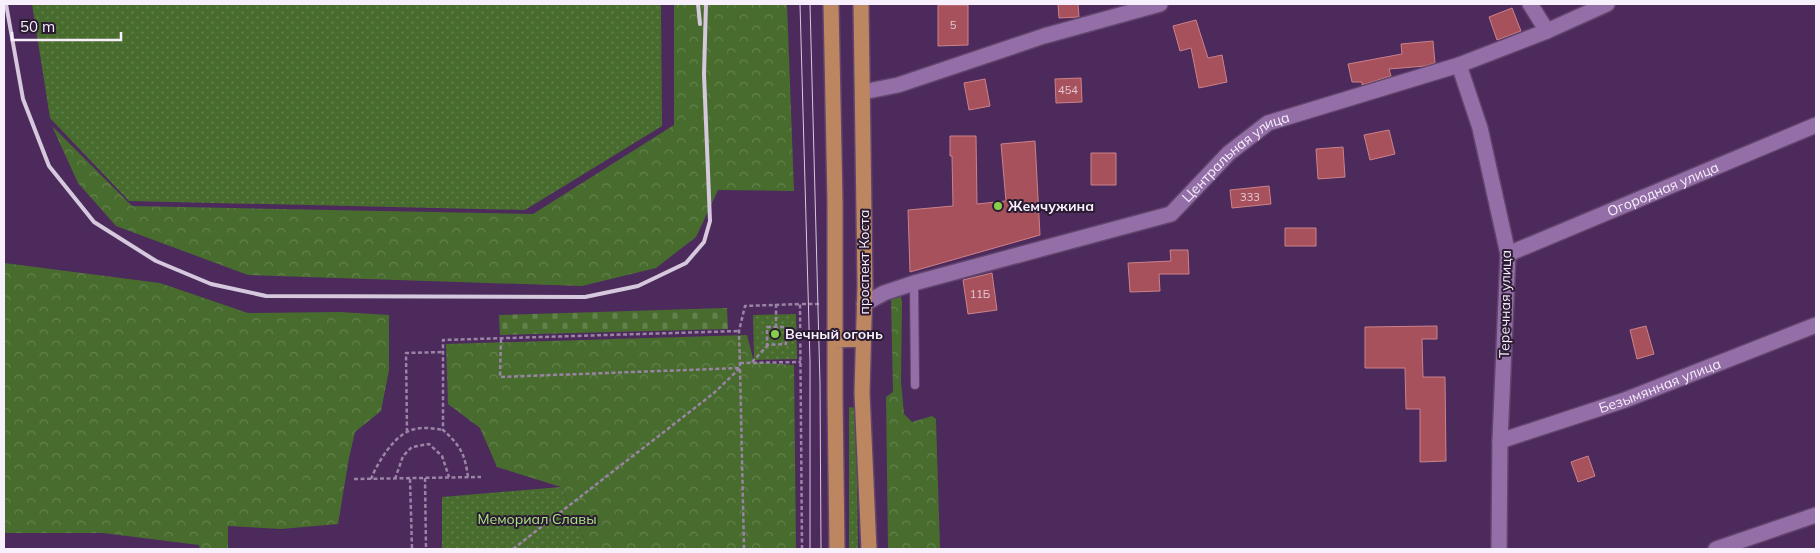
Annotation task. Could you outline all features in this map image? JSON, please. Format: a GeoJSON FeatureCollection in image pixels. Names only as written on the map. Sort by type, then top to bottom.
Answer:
{"type":"FeatureCollection","features":[{"type":"Feature","properties":{"kind":"main road","name":"проспект Коста"},"geometry":{"type":"LineString","coordinates":[[831,4],[836,202],[837,549]]}},
{"type":"Feature","properties":{"kind":"main road","name":"проспект Коста"},"geometry":{"type":"LineString","coordinates":[[861,4],[864,304],[862,393],[868,549]]}},
{"type":"Feature","properties":{"kind":"main road"},"geometry":{"type":"LineString","coordinates":[[835,340],[864,339]]}},
{"type":"Feature","properties":{"kind":"street"},"geometry":{"type":"LineString","coordinates":[[863,92],[898,85],[1044,36],[1160,4]]}},
{"type":"Feature","properties":{"kind":"street"},"geometry":{"type":"LineString","coordinates":[[1530,4],[1547,31]]}},
{"type":"Feature","properties":{"kind":"street","name":"Центральная улица"},"geometry":{"type":"LineString","coordinates":[[864,304],[884,293],[914,283],[1171,214],[1229,153],[1268,123],[1459,65],[1547,31],[1607,4]]}},
{"type":"Feature","properties":{"kind":"street","name":"Теречная улица"},"geometry":{"type":"LineString","coordinates":[[1459,65],[1480,128],[1508,254],[1500,441],[1499,549]]}},
{"type":"Feature","properties":{"kind":"street","name":"Огородная улица"},"geometry":{"type":"LineString","coordinates":[[1508,254],[1816,125]]}},
{"type":"Feature","properties":{"kind":"street","name":"Безымянная улица"},"geometry":{"type":"LineString","coordinates":[[1500,441],[1624,400],[1816,325]]}},
{"type":"Feature","properties":{"kind":"street"},"geometry":{"type":"LineString","coordinates":[[1716,549],[1816,514]]}},
{"type":"Feature","properties":{"kind":"lane"},"geometry":{"type":"LineString","coordinates":[[914,283],[916,385]]}},
{"type":"Feature","properties":{"kind":"path"},"geometry":{"type":"LineString","coordinates":[[776,304],[776,327]]}},
{"type":"Feature","properties":{"kind":"path"},"geometry":{"type":"LineString","coordinates":[[800,304],[802,549]]}},
{"type":"Feature","properties":{"kind":"path"},"geometry":{"type":"LineString","coordinates":[[744,549],[739,331],[745,306],[835,304]]}},
{"type":"Feature","properties":{"kind":"path"},"geometry":{"type":"LineString","coordinates":[[751,362],[768,344],[786,344],[785,327],[767,327],[768,344]]}},
{"type":"Feature","properties":{"kind":"path"},"geometry":{"type":"LineString","coordinates":[[443,430],[443,340],[739,331]]}},
{"type":"Feature","properties":{"kind":"path"},"geometry":{"type":"LineString","coordinates":[[786,335],[800,335]]}},
{"type":"Feature","properties":{"kind":"path"},"geometry":{"type":"LineString","coordinates":[[500,339],[500,377],[740,368]]}},
{"type":"Feature","properties":{"kind":"path"},"geometry":{"type":"LineString","coordinates":[[407,432],[406,353],[443,352]]}},
{"type":"Feature","properties":{"kind":"path"},"geometry":{"type":"LineString","coordinates":[[740,363],[801,362]]}},
{"type":"Feature","properties":{"kind":"path"},"geometry":{"type":"LineString","coordinates":[[512,549],[714,393],[740,368]]}},
{"type":"Feature","properties":{"kind":"path"},"geometry":{"type":"LineString","coordinates":[[370,479],[379,459],[407,432],[427,428],[443,430],[457,442],[466,460],[468,477]]}},
{"type":"Feature","properties":{"kind":"path"},"geometry":{"type":"LineString","coordinates":[[396,479],[403,456],[412,447],[429,444],[442,456],[449,477]]}},
{"type":"Feature","properties":{"kind":"path"},"geometry":{"type":"LineString","coordinates":[[354,479],[482,477]]}},
{"type":"Feature","properties":{"kind":"path"},"geometry":{"type":"LineString","coordinates":[[425,478],[426,549]]}},
{"type":"Feature","properties":{"kind":"path"},"geometry":{"type":"LineString","coordinates":[[410,479],[412,549]]}},
{"type":"Feature","properties":{"kind":"green space"},"geometry":{"type":"Polygon","coordinates":[[[32,4],[661,4],[662,126],[525,210],[129,201],[50,118],[32,4]]]}},
{"type":"Feature","properties":{"kind":"green space"},"geometry":{"type":"Polygon","coordinates":[[[674,4],[787,4],[794,191],[718,190],[696,237],[656,268],[582,286],[248,275],[116,226],[78,183],[52,126],[132,206],[533,214],[674,125],[674,4]]]}},
{"type":"Feature","properties":{"kind":"green space"},"geometry":{"type":"Polygon","coordinates":[[[4,263],[160,283],[248,313],[340,312],[389,315],[389,370],[381,411],[355,432],[338,524],[281,529],[228,526],[228,549],[200,549],[199,545],[103,533],[4,533],[4,263]]]}},
{"type":"Feature","properties":{"kind":"green space"},"geometry":{"type":"Polygon","coordinates":[[[895,295],[901,296],[902,302],[901,382],[904,414],[912,422],[932,416],[936,419],[940,549],[888,549],[886,397],[893,392],[891,299],[895,295]]]}},
{"type":"Feature","properties":{"kind":"green space"},"geometry":{"type":"Polygon","coordinates":[[[727,308],[728,329],[500,335],[499,315],[727,308]]]}},
{"type":"Feature","properties":{"kind":"green space"},"geometry":{"type":"Polygon","coordinates":[[[796,314],[797,359],[754,360],[753,315],[796,314]]]}},
{"type":"Feature","properties":{"kind":"green space"},"geometry":{"type":"Polygon","coordinates":[[[747,335],[754,362],[794,365],[796,549],[589,549],[561,487],[497,467],[480,428],[448,404],[446,344],[747,335]]]}},
{"type":"Feature","properties":{"kind":"green space"},"geometry":{"type":"Polygon","coordinates":[[[849,407],[856,408],[858,549],[849,549],[849,407]]]}},
{"type":"Feature","properties":{"kind":"green space","name":"Мемориал Славы"},"geometry":{"type":"Polygon","coordinates":[[[561,487],[589,549],[442,549],[442,497],[561,487]]]}},
{"type":"Feature","properties":{"kind":"building"},"geometry":{"type":"Polygon","coordinates":[[[1058,4],[1078,4],[1079,17],[1059,18],[1058,4]]]}},
{"type":"Feature","properties":{"kind":"building"},"geometry":{"type":"Polygon","coordinates":[[[938,5],[968,5],[968,45],[938,46],[938,5]]]}},
{"type":"Feature","properties":{"kind":"building"},"geometry":{"type":"Polygon","coordinates":[[[1512,8],[1521,31],[1497,40],[1489,17],[1512,8]]]}},
{"type":"Feature","properties":{"kind":"building"},"geometry":{"type":"Polygon","coordinates":[[[1196,20],[1208,58],[1222,55],[1227,82],[1199,88],[1191,48],[1180,51],[1173,26],[1196,20]]]}},
{"type":"Feature","properties":{"kind":"building"},"geometry":{"type":"Polygon","coordinates":[[[1433,41],[1435,63],[1425,66],[1389,69],[1391,76],[1362,85],[1362,82],[1352,82],[1348,64],[1402,54],[1401,44],[1433,41]]]}},
{"type":"Feature","properties":{"kind":"building"},"geometry":{"type":"Polygon","coordinates":[[[1081,78],[1082,102],[1056,103],[1055,79],[1081,78]]]}},
{"type":"Feature","properties":{"kind":"building"},"geometry":{"type":"Polygon","coordinates":[[[985,79],[990,106],[969,110],[964,83],[985,79]]]}},
{"type":"Feature","properties":{"kind":"building"},"geometry":{"type":"Polygon","coordinates":[[[1389,130],[1395,154],[1370,160],[1364,135],[1389,130]]]}},
{"type":"Feature","properties":{"kind":"building","name":"Жемчужина"},"geometry":{"type":"Polygon","coordinates":[[[950,136],[976,136],[977,204],[1006,201],[1001,144],[1035,141],[1040,235],[910,272],[908,210],[953,206],[950,136]]]}},
{"type":"Feature","properties":{"kind":"building"},"geometry":{"type":"Polygon","coordinates":[[[1343,147],[1345,177],[1318,179],[1316,149],[1343,147]]]}},
{"type":"Feature","properties":{"kind":"building"},"geometry":{"type":"Polygon","coordinates":[[[1091,153],[1116,153],[1116,185],[1091,185],[1091,153]]]}},
{"type":"Feature","properties":{"kind":"building"},"geometry":{"type":"Polygon","coordinates":[[[1269,186],[1271,204],[1232,208],[1230,190],[1269,186]]]}},
{"type":"Feature","properties":{"kind":"building"},"geometry":{"type":"Polygon","coordinates":[[[1285,228],[1316,228],[1316,246],[1285,246],[1285,228]]]}},
{"type":"Feature","properties":{"kind":"building"},"geometry":{"type":"Polygon","coordinates":[[[1170,250],[1188,250],[1189,274],[1159,274],[1160,291],[1130,292],[1128,263],[1171,261],[1170,250]]]}},
{"type":"Feature","properties":{"kind":"building"},"geometry":{"type":"Polygon","coordinates":[[[992,273],[997,310],[968,314],[963,280],[992,273]]]}},
{"type":"Feature","properties":{"kind":"building"},"geometry":{"type":"Polygon","coordinates":[[[1437,326],[1437,339],[1422,339],[1423,377],[1445,377],[1446,461],[1420,462],[1420,409],[1406,409],[1405,368],[1365,368],[1365,327],[1437,326]]]}},
{"type":"Feature","properties":{"kind":"building"},"geometry":{"type":"Polygon","coordinates":[[[1646,326],[1654,354],[1637,359],[1630,330],[1646,326]]]}},
{"type":"Feature","properties":{"kind":"building"},"geometry":{"type":"Polygon","coordinates":[[[1588,456],[1595,476],[1578,482],[1571,462],[1588,456]]]}},
{"type":"Feature","properties":{"kind":"tram line"},"geometry":{"type":"LineString","coordinates":[[800,4],[810,362],[810,549]]}},
{"type":"Feature","properties":{"kind":"tram line"},"geometry":{"type":"LineString","coordinates":[[810,4],[820,384],[821,549]]}},
{"type":"Feature","properties":{"kind":"railway"},"geometry":{"type":"LineString","coordinates":[[6,4],[23,99],[49,166],[94,222],[156,261],[211,284],[266,296],[585,297],[638,286],[686,263],[704,242],[710,221],[704,74],[706,4]]}},
{"type":"Feature","properties":{"kind":"railway"},"geometry":{"type":"LineString","coordinates":[[698,4],[700,24]]}},
{"type":"Feature","properties":{"kind":"place","name":"Жемчужина"},"geometry":{"type":"Point","coordinates":[998,206]}},
{"type":"Feature","properties":{"kind":"place","name":"Вечный огонь"},"geometry":{"type":"Point","coordinates":[775,334]}}]}
